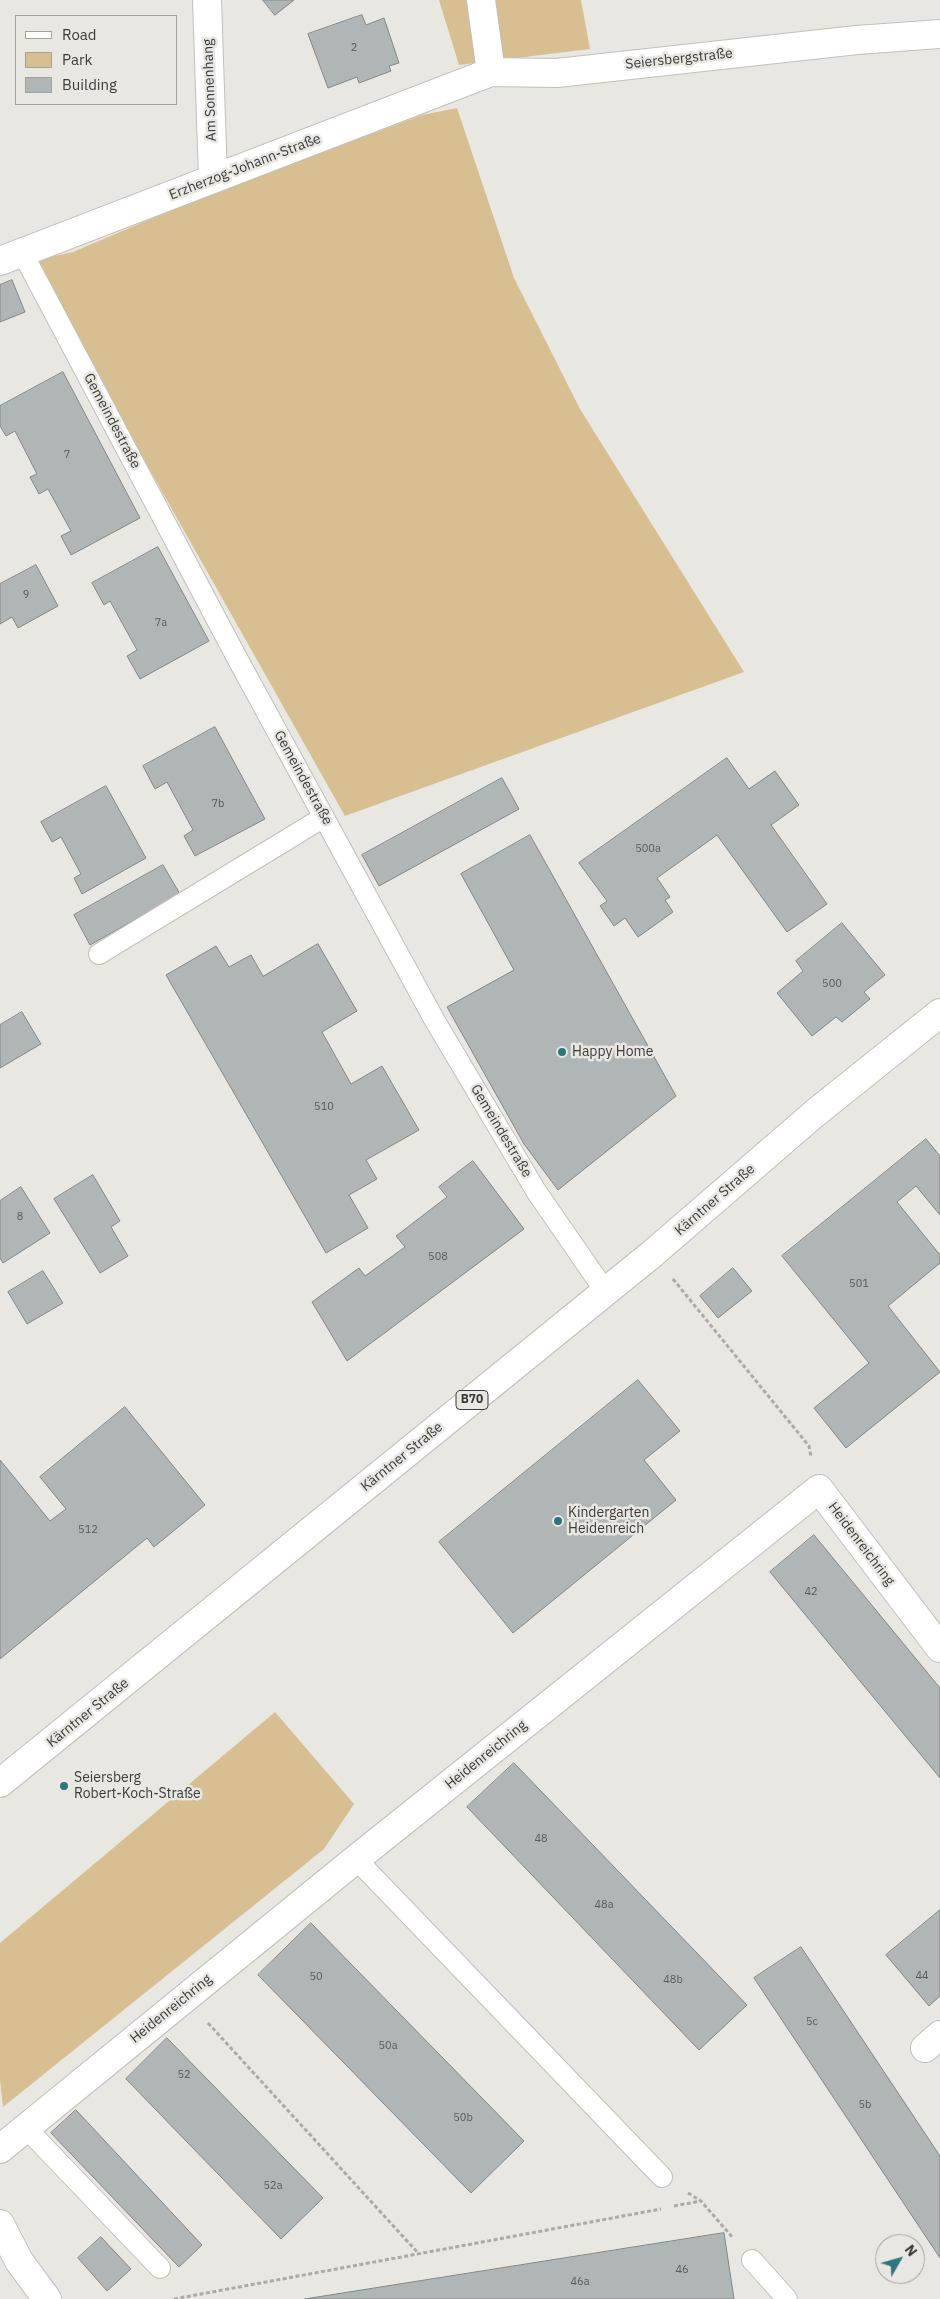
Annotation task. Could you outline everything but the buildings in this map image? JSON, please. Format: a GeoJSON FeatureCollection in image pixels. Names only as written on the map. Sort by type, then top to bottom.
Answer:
{"type":"FeatureCollection","features":[{"type":"Feature","properties":{"kind":"street","name":"Am Sonnenhang"},"geometry":{"type":"LineString","coordinates":[[207,0],[213,179]]}},
{"type":"Feature","properties":{"kind":"street"},"geometry":{"type":"LineString","coordinates":[[482,0],[490,72]]}},
{"type":"Feature","properties":{"kind":"street","name":"Seiersbergstraße"},"geometry":{"type":"LineString","coordinates":[[490,72],[557,73],[857,40],[940,34]]}},
{"type":"Feature","properties":{"kind":"street","name":"Erzherzog-Johann-Straße"},"geometry":{"type":"LineString","coordinates":[[11,256],[490,72]]}},
{"type":"Feature","properties":{"kind":"street","name":"Kärntner Straße"},"geometry":{"type":"LineString","coordinates":[[0,1783],[652,1254],[814,1114],[940,1013]]}},
{"type":"Feature","properties":{"kind":"street","name":"Heidenreichring"},"geometry":{"type":"LineString","coordinates":[[0,2149],[356,1859],[819,1489],[940,1648]]}},
{"type":"Feature","properties":{"kind":"street"},"geometry":{"type":"LineString","coordinates":[[0,2224],[19,2261],[47,2299]]}},
{"type":"Feature","properties":{"kind":"lane","name":"Gemeindestraße"},"geometry":{"type":"LineString","coordinates":[[11,256],[237,658],[435,1021],[536,1191],[606,1291]]}},
{"type":"Feature","properties":{"kind":"lane"},"geometry":{"type":"LineString","coordinates":[[99,954],[324,817]]}},
{"type":"Feature","properties":{"kind":"lane"},"geometry":{"type":"LineString","coordinates":[[356,1859],[662,2177]]}},
{"type":"Feature","properties":{"kind":"lane"},"geometry":{"type":"LineString","coordinates":[[26,2128],[160,2268]]}},
{"type":"Feature","properties":{"kind":"lane"},"geometry":{"type":"LineString","coordinates":[[752,2260],[787,2299]]}},
{"type":"Feature","properties":{"kind":"path"},"geometry":{"type":"LineString","coordinates":[[652,1254],[809,1446],[819,1489]]}},
{"type":"Feature","properties":{"kind":"path"},"geometry":{"type":"LineString","coordinates":[[185,1998],[419,2254]]}},
{"type":"Feature","properties":{"kind":"path"},"geometry":{"type":"LineString","coordinates":[[662,2177],[701,2201],[752,2260]]}},
{"type":"Feature","properties":{"kind":"path"},"geometry":{"type":"LineString","coordinates":[[672,2207],[701,2201]]}},
{"type":"Feature","properties":{"kind":"path"},"geometry":{"type":"LineString","coordinates":[[174,2299],[662,2209]]}},
{"type":"Feature","properties":{"kind":"green space"},"geometry":{"type":"Polygon","coordinates":[[[439,0],[581,0],[590,49],[459,65],[439,0]]]}},
{"type":"Feature","properties":{"kind":"green space"},"geometry":{"type":"Polygon","coordinates":[[[457,108],[514,278],[580,409],[744,672],[345,816],[32,261],[73,252],[200,198],[422,115],[457,108]]]}},
{"type":"Feature","properties":{"kind":"green space"},"geometry":{"type":"Polygon","coordinates":[[[275,1712],[354,1804],[324,1849],[3,2107],[0,2080],[0,1943],[275,1712]]]}},
{"type":"Feature","properties":{"kind":"place","name":"Happy Home"},"geometry":{"type":"Point","coordinates":[562,1052]}},
{"type":"Feature","properties":{"kind":"place","name":"Kindergarten Heidenreich"},"geometry":{"type":"Point","coordinates":[558,1521]}},
{"type":"Feature","properties":{"kind":"place","name":"Seiersberg Robert-Koch-Straße"},"geometry":{"type":"Point","coordinates":[64,1786]}}]}
